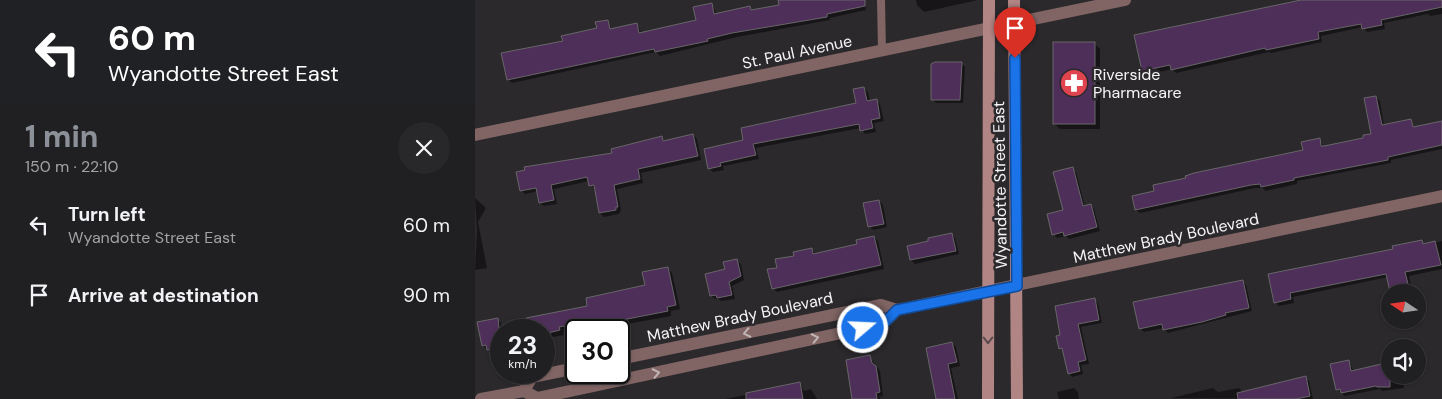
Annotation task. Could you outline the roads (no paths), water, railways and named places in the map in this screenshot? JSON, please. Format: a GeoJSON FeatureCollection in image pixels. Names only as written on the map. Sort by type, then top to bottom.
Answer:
{"type":"FeatureCollection","features":[{"type":"Feature","properties":{"kind":"main road","name":"Wyandotte Street East"},"geometry":{"type":"LineString","coordinates":[[988,399],[989,0]]}},
{"type":"Feature","properties":{"kind":"main road","name":"Wyandotte Street East"},"geometry":{"type":"LineString","coordinates":[[1014,0],[1017,399]]}},
{"type":"Feature","properties":{"kind":"street","name":"St. Paul Avenue"},"geometry":{"type":"LineString","coordinates":[[475,136],[1117,1]]}},
{"type":"Feature","properties":{"kind":"street","name":"Matthew Brady Boulevard"},"geometry":{"type":"LineString","coordinates":[[630,357],[881,305],[897,310],[988,292],[1442,196]]}},
{"type":"Feature","properties":{"kind":"street","name":"Matthew Brady Boulevard"},"geometry":{"type":"LineString","coordinates":[[481,399],[524,391],[537,398],[883,324],[897,310]]}},
{"type":"Feature","properties":{"kind":"street"},"geometry":{"type":"LineString","coordinates":[[524,391],[532,377],[565,370]]}},
{"type":"Feature","properties":{"kind":"lane"},"geometry":{"type":"LineString","coordinates":[[881,0],[882,50]]}},
{"type":"Feature","properties":{"kind":"place","name":"Riverside Pharmacare"},"geometry":{"type":"Point","coordinates":[1074,83]}}]}
